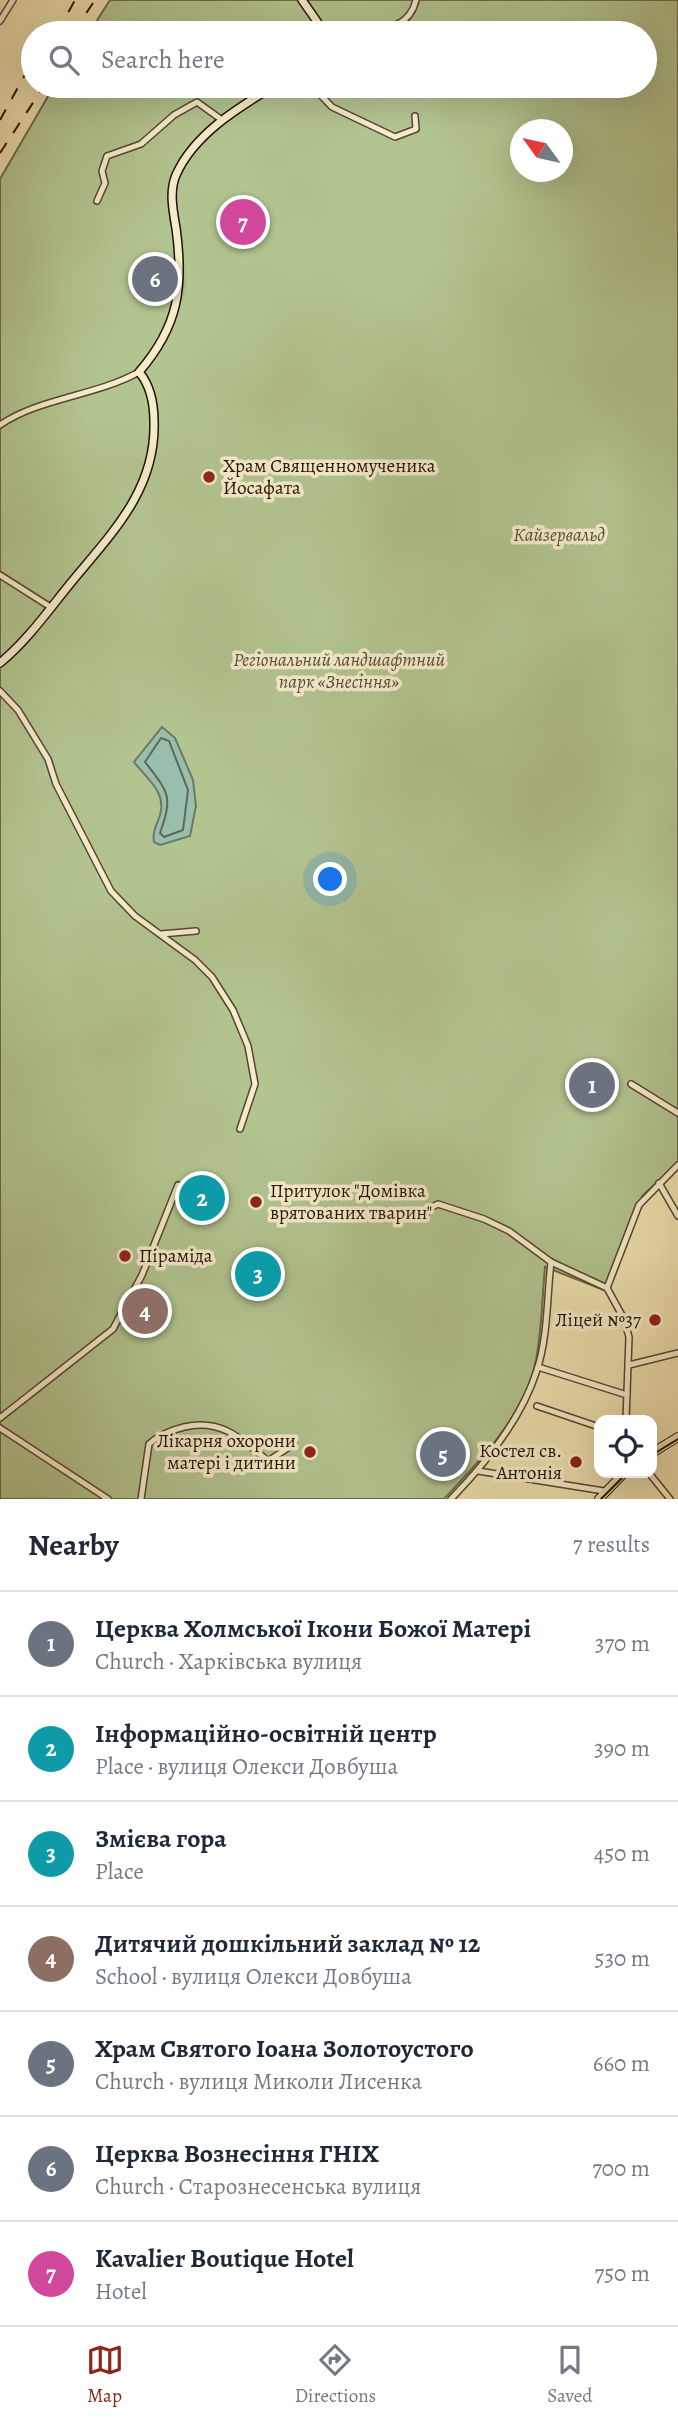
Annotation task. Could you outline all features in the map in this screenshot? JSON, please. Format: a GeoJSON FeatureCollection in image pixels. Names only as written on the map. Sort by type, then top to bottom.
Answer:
{"type":"FeatureCollection","features":[{"type":"Feature","properties":{"kind":"main road"},"geometry":{"type":"LineString","coordinates":[[657,1450],[678,1437]]}},
{"type":"Feature","properties":{"kind":"main road"},"geometry":{"type":"LineString","coordinates":[[601,1495],[619,1478]]}},
{"type":"Feature","properties":{"kind":"street"},"geometry":{"type":"LineString","coordinates":[[0,21],[13,0]]}},
{"type":"Feature","properties":{"kind":"street"},"geometry":{"type":"LineString","coordinates":[[302,0],[316,21]]}},
{"type":"Feature","properties":{"kind":"street"},"geometry":{"type":"LineString","coordinates":[[405,21],[412,13],[416,0]]}},
{"type":"Feature","properties":{"kind":"street"},"geometry":{"type":"LineString","coordinates":[[0,425],[26,412],[121,382],[139,372],[164,334],[178,302],[180,260],[172,195],[175,176],[222,120],[256,98]]}},
{"type":"Feature","properties":{"kind":"street"},"geometry":{"type":"LineString","coordinates":[[323,98],[332,107],[394,136],[416,129],[415,116]]}},
{"type":"Feature","properties":{"kind":"street"},"geometry":{"type":"LineString","coordinates":[[97,201],[105,183],[102,172],[107,156],[141,144],[174,115],[197,102],[222,120]]}},
{"type":"Feature","properties":{"kind":"street"},"geometry":{"type":"LineString","coordinates":[[0,663],[52,608],[119,527],[146,477],[155,438],[154,414],[149,387],[139,372]]}},
{"type":"Feature","properties":{"kind":"street"},"geometry":{"type":"LineString","coordinates":[[0,575],[52,608]]}},
{"type":"Feature","properties":{"kind":"street"},"geometry":{"type":"LineString","coordinates":[[0,691],[18,710],[48,759],[56,784],[111,891],[135,916],[195,960],[212,977],[233,1010],[248,1046],[255,1084],[240,1129]]}},
{"type":"Feature","properties":{"kind":"street"},"geometry":{"type":"LineString","coordinates":[[160,934],[196,931]]}},
{"type":"Feature","properties":{"kind":"street"},"geometry":{"type":"LineString","coordinates":[[631,1084],[678,1113]]}},
{"type":"Feature","properties":{"kind":"street"},"geometry":{"type":"LineString","coordinates":[[607,1288],[639,1205],[678,1165]]}},
{"type":"Feature","properties":{"kind":"street"},"geometry":{"type":"LineString","coordinates":[[659,1183],[678,1216]]}},
{"type":"Feature","properties":{"kind":"street"},"geometry":{"type":"LineString","coordinates":[[0,1418],[113,1329],[142,1275],[178,1185]]}},
{"type":"Feature","properties":{"kind":"street"},"geometry":{"type":"LineString","coordinates":[[399,1211],[416,1217],[424,1216],[430,1208],[439,1204],[450,1206],[509,1231],[551,1262],[607,1288],[624,1319],[629,1337],[626,1415]]}},
{"type":"Feature","properties":{"kind":"street"},"geometry":{"type":"LineString","coordinates":[[451,1499],[478,1471],[526,1400],[538,1367],[551,1262]]}},
{"type":"Feature","properties":{"kind":"street"},"geometry":{"type":"LineString","coordinates":[[629,1365],[678,1353]]}},
{"type":"Feature","properties":{"kind":"street"},"geometry":{"type":"LineString","coordinates":[[538,1367],[627,1395]]}},
{"type":"Feature","properties":{"kind":"street"},"geometry":{"type":"LineString","coordinates":[[537,1406],[594,1425]]}},
{"type":"Feature","properties":{"kind":"street"},"geometry":{"type":"LineString","coordinates":[[141,1499],[149,1444],[172,1430],[216,1425],[227,1428],[268,1461],[294,1444]]}},
{"type":"Feature","properties":{"kind":"street"},"geometry":{"type":"LineString","coordinates":[[0,1428],[107,1499]]}},
{"type":"Feature","properties":{"kind":"street"},"geometry":{"type":"LineString","coordinates":[[478,1471],[601,1495]]}},
{"type":"Feature","properties":{"kind":"street"},"geometry":{"type":"LineString","coordinates":[[653,1478],[670,1499]]}},
{"type":"Feature","properties":{"kind":"green space","name":"Регіональний ландшафтний парк «Знесіння»"},"geometry":{"type":"Polygon","coordinates":[[[110,0],[678,0],[678,1163],[642,1196],[640,1208],[604,1290],[545,1267],[539,1341],[529,1384],[511,1420],[444,1499],[0,1499],[0,179],[47,98],[657,98],[657,21],[97,21],[110,0]]]}},
{"type":"Feature","properties":{"kind":"water"},"geometry":{"type":"Polygon","coordinates":[[[162,727],[175,738],[193,780],[196,806],[190,836],[160,845],[154,842],[154,831],[160,815],[161,799],[134,762],[162,727]]]}},
{"type":"Feature","properties":{"kind":"tram line"},"geometry":{"type":"LineString","coordinates":[[657,1452],[678,1439]]}},
{"type":"Feature","properties":{"kind":"tram line"},"geometry":{"type":"LineString","coordinates":[[601,1499],[622,1478]]}},
{"type":"Feature","properties":{"kind":"railway"},"geometry":{"type":"LineString","coordinates":[[64,21],[75,0]]}},
{"type":"Feature","properties":{"kind":"railway"},"geometry":{"type":"LineString","coordinates":[[81,21],[95,0]]}},
{"type":"Feature","properties":{"kind":"railway"},"geometry":{"type":"LineString","coordinates":[[0,120],[21,82]]}},
{"type":"Feature","properties":{"kind":"railway"},"geometry":{"type":"LineString","coordinates":[[0,153],[36,98]]}},
{"type":"Feature","properties":{"kind":"place","name":"Kavalier Boutique Hotel"},"geometry":{"type":"Point","coordinates":[243,222]}},
{"type":"Feature","properties":{"kind":"place","name":"Церква Вознесіння ГНІХ"},"geometry":{"type":"Point","coordinates":[155,279]}},
{"type":"Feature","properties":{"kind":"place","name":"Храм Священномученика Йосафата"},"geometry":{"type":"Point","coordinates":[209,477]}},
{"type":"Feature","properties":{"kind":"place","name":"Церква Холмської Ікони Божої Матері"},"geometry":{"type":"Point","coordinates":[592,1085]}},
{"type":"Feature","properties":{"kind":"place","name":"Інформаційно-освітній центр"},"geometry":{"type":"Point","coordinates":[202,1198]}},
{"type":"Feature","properties":{"kind":"place","name":"Притулок \"Домівка врятованих тварин\""},"geometry":{"type":"Point","coordinates":[256,1202]}},
{"type":"Feature","properties":{"kind":"place","name":"Піраміда"},"geometry":{"type":"Point","coordinates":[125,1256]}},
{"type":"Feature","properties":{"kind":"place","name":"Змієва гора"},"geometry":{"type":"Point","coordinates":[258,1274]}},
{"type":"Feature","properties":{"kind":"place","name":"Дитячий дошкільний заклад № 12"},"geometry":{"type":"Point","coordinates":[145,1311]}},
{"type":"Feature","properties":{"kind":"place","name":"Ліцей №37"},"geometry":{"type":"Point","coordinates":[655,1320]}},
{"type":"Feature","properties":{"kind":"place","name":"Лікарня охорони матері і дитини"},"geometry":{"type":"Point","coordinates":[310,1452]}},
{"type":"Feature","properties":{"kind":"place","name":"Храм Святого Іоана Золотоустого"},"geometry":{"type":"Point","coordinates":[443,1454]}},
{"type":"Feature","properties":{"kind":"place","name":"Костел св. Антонія"},"geometry":{"type":"Point","coordinates":[576,1462]}},
{"type":"Feature","properties":{"kind":"park label","name":"Кайзервальд"},"geometry":{"type":"Point","coordinates":[559,535]}}]}
